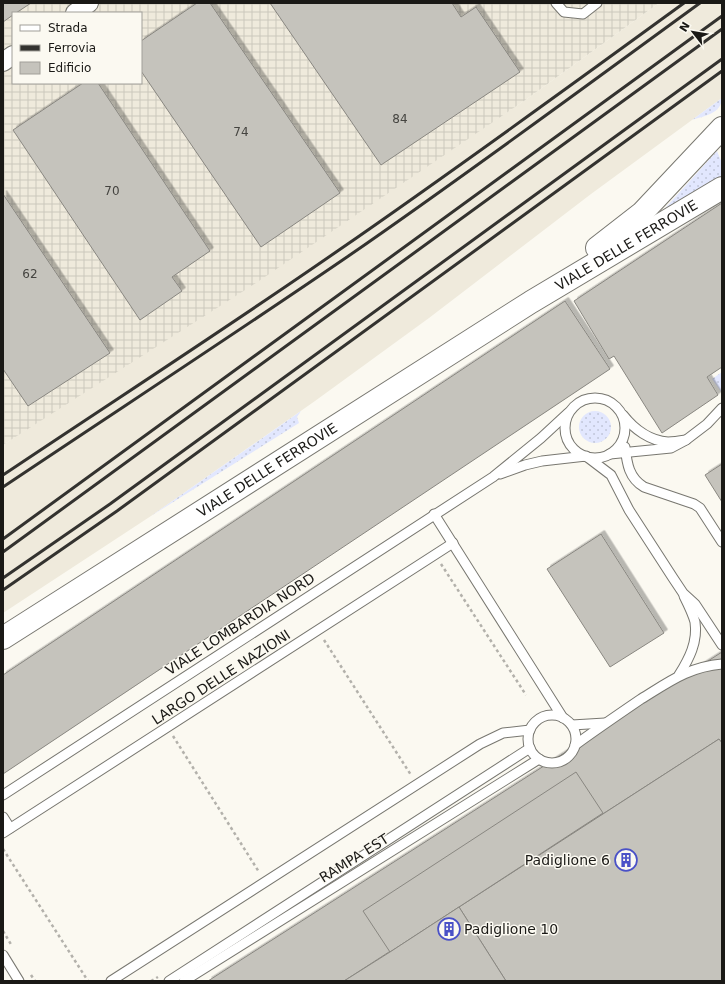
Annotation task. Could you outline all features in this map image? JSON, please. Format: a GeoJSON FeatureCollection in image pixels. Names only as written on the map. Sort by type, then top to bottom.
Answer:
{"type":"FeatureCollection","features":[{"type":"Feature","properties":{"kind":"street"},"geometry":{"type":"LineString","coordinates":[[76,12],[89,3]]}},
{"type":"Feature","properties":{"kind":"street"},"geometry":{"type":"LineString","coordinates":[[3,62],[12,56]]}},
{"type":"Feature","properties":{"kind":"street","name":"VIALE DELLE FERROVIE"},"geometry":{"type":"LineString","coordinates":[[531,302],[642,213],[722,128]]}},
{"type":"Feature","properties":{"kind":"street","name":"VIALE DELLE FERROVIE"},"geometry":{"type":"LineString","coordinates":[[3,638],[531,302],[722,188]]}},
{"type":"Feature","properties":{"kind":"lane"},"geometry":{"type":"LineString","coordinates":[[556,3],[564,12],[583,14],[597,3]]}},
{"type":"Feature","properties":{"kind":"lane"},"geometry":{"type":"LineString","coordinates":[[680,675],[695,642],[694,622],[683,593],[629,510],[611,475],[586,456],[577,452],[568,441],[565,433],[565,423],[568,413],[575,405],[583,400],[593,398],[603,399],[612,403],[638,431],[662,441],[670,442],[686,440]]}},
{"type":"Feature","properties":{"kind":"lane"},"geometry":{"type":"LineString","coordinates":[[608,454],[671,448],[686,440],[707,424],[722,408]]}},
{"type":"Feature","properties":{"kind":"lane"},"geometry":{"type":"LineString","coordinates":[[586,456],[601,457],[615,450],[620,444],[625,429],[624,419],[619,410]]}},
{"type":"Feature","properties":{"kind":"lane","name":"VIALE LOMBARDIA NORD"},"geometry":{"type":"LineString","coordinates":[[3,795],[493,477],[541,438],[568,413]]}},
{"type":"Feature","properties":{"kind":"lane"},"geometry":{"type":"LineString","coordinates":[[623,437],[631,474],[638,484],[694,504],[700,508],[722,542]]}},
{"type":"Feature","properties":{"kind":"lane","name":"VIALE LOMBARDIA NORD"},"geometry":{"type":"LineString","coordinates":[[493,477],[542,461],[586,456]]}},
{"type":"Feature","properties":{"kind":"lane"},"geometry":{"type":"LineString","coordinates":[[434,514],[563,718],[572,725],[576,734],[576,745]]}},
{"type":"Feature","properties":{"kind":"lane","name":"LARGO DELLE NAZIONI"},"geometry":{"type":"LineString","coordinates":[[6,830],[319,631],[452,543]]}},
{"type":"Feature","properties":{"kind":"lane"},"geometry":{"type":"LineString","coordinates":[[683,593],[695,604],[722,645]]}},
{"type":"Feature","properties":{"kind":"lane"},"geometry":{"type":"LineString","coordinates":[[563,718],[547,716],[537,721],[530,730],[528,738],[530,748],[539,759],[548,763],[556,763],[564,760],[571,755],[576,745],[605,723],[680,675],[706,666],[722,664]]}},
{"type":"Feature","properties":{"kind":"lane"},"geometry":{"type":"LineString","coordinates":[[572,725],[605,723]]}},
{"type":"Feature","properties":{"kind":"lane"},"geometry":{"type":"LineString","coordinates":[[110,981],[480,744],[503,733],[530,730]]}},
{"type":"Feature","properties":{"kind":"lane"},"geometry":{"type":"LineString","coordinates":[[169,981],[530,748]]}},
{"type":"Feature","properties":{"kind":"lane","name":"RAMPA EST"},"geometry":{"type":"LineString","coordinates":[[184,981],[539,759]]}},
{"type":"Feature","properties":{"kind":"lane"},"geometry":{"type":"LineString","coordinates":[[3,817],[6,830]]}},
{"type":"Feature","properties":{"kind":"lane"},"geometry":{"type":"LineString","coordinates":[[3,955],[19,981]]}},
{"type":"Feature","properties":{"kind":"path"},"geometry":{"type":"LineString","coordinates":[[434,554],[526,695]]}},
{"type":"Feature","properties":{"kind":"path"},"geometry":{"type":"LineString","coordinates":[[319,631],[417,785]]}},
{"type":"Feature","properties":{"kind":"path"},"geometry":{"type":"LineString","coordinates":[[168,727],[266,882]]}},
{"type":"Feature","properties":{"kind":"path"},"geometry":{"type":"LineString","coordinates":[[3,849],[88,981]]}},
{"type":"Feature","properties":{"kind":"shaded area"},"geometry":{"type":"Polygon","coordinates":[[[3,3],[659,3],[524,101],[256,283],[3,445],[3,3]]]}},
{"type":"Feature","properties":{"kind":"shaded area"},"geometry":{"type":"Polygon","coordinates":[[[659,3],[722,3],[722,98],[591,194],[429,318],[315,401],[151,516],[3,613],[3,445],[524,101],[659,3]]]}},
{"type":"Feature","properties":{"kind":"shaded area"},"geometry":{"type":"Polygon","coordinates":[[[722,98],[719,108],[711,114],[692,120],[722,98]]]}},
{"type":"Feature","properties":{"kind":"shaded area"},"geometry":{"type":"Polygon","coordinates":[[[717,151],[722,163],[722,183],[648,227],[717,151]]]}},
{"type":"Feature","properties":{"kind":"shaded area"},"geometry":{"type":"Polygon","coordinates":[[[722,372],[722,393],[712,379],[722,372]]]}},
{"type":"Feature","properties":{"kind":"shaded area"},"geometry":{"type":"Polygon","coordinates":[[[301,411],[297,417],[299,423],[151,516],[301,411]]]}},
{"type":"Feature","properties":{"kind":"shaded area"},"geometry":{"type":"Polygon","coordinates":[[[592,411],[598,411],[607,415],[611,427],[607,439],[598,443],[592,443],[583,439],[579,430],[579,424],[583,415],[592,411]]]}},
{"type":"Feature","properties":{"kind":"building"},"geometry":{"type":"Polygon","coordinates":[[[3,3],[31,3],[18,12],[12,12],[12,16],[3,22],[3,3]]]}},
{"type":"Feature","properties":{"kind":"building"},"geometry":{"type":"Polygon","coordinates":[[[197,3],[210,3],[340,193],[261,247],[142,72],[142,40],[197,3]]]}},
{"type":"Feature","properties":{"kind":"building"},"geometry":{"type":"Polygon","coordinates":[[[270,3],[452,3],[461,17],[476,7],[520,72],[381,165],[270,3]]]}},
{"type":"Feature","properties":{"kind":"building"},"geometry":{"type":"Polygon","coordinates":[[[82,84],[99,84],[210,251],[172,277],[182,291],[140,320],[13,130],[82,84]]]}},
{"type":"Feature","properties":{"kind":"building"},"geometry":{"type":"Polygon","coordinates":[[[3,194],[110,353],[28,406],[3,369],[3,194]]]}},
{"type":"Feature","properties":{"kind":"building"},"geometry":{"type":"Polygon","coordinates":[[[722,203],[722,367],[707,377],[718,395],[662,433],[614,356],[609,359],[574,301],[722,203]]]}},
{"type":"Feature","properties":{"kind":"building"},"geometry":{"type":"Polygon","coordinates":[[[565,301],[610,369],[3,774],[3,675],[565,301]]]}},
{"type":"Feature","properties":{"kind":"building"},"geometry":{"type":"Polygon","coordinates":[[[722,464],[722,502],[705,475],[722,464]]]}},
{"type":"Feature","properties":{"kind":"building"},"geometry":{"type":"Polygon","coordinates":[[[601,534],[664,633],[610,667],[547,569],[601,534]]]}},
{"type":"Feature","properties":{"kind":"building"},"geometry":{"type":"Polygon","coordinates":[[[722,652],[722,743],[719,739],[344,981],[208,981],[722,652]]]}},
{"type":"Feature","properties":{"kind":"building","name":"Padiglione 6"},"geometry":{"type":"Polygon","coordinates":[[[719,739],[722,743],[722,981],[506,981],[459,907],[719,739]]]}},
{"type":"Feature","properties":{"kind":"building"},"geometry":{"type":"Polygon","coordinates":[[[576,772],[603,813],[390,952],[363,911],[576,772]]]}},
{"type":"Feature","properties":{"kind":"building","name":"Padiglione 10"},"geometry":{"type":"Polygon","coordinates":[[[459,907],[506,981],[344,981],[390,952],[459,907]]]}},
{"type":"Feature","properties":{"kind":"railway"},"geometry":{"type":"LineString","coordinates":[[3,475],[339,250],[469,159],[684,3]]}},
{"type":"Feature","properties":{"kind":"railway"},"geometry":{"type":"LineString","coordinates":[[3,487],[392,226],[700,3]]}},
{"type":"Feature","properties":{"kind":"railway"},"geometry":{"type":"LineString","coordinates":[[3,539],[722,16]]}},
{"type":"Feature","properties":{"kind":"railway"},"geometry":{"type":"LineString","coordinates":[[3,552],[722,29]]}},
{"type":"Feature","properties":{"kind":"railway"},"geometry":{"type":"LineString","coordinates":[[3,578],[110,504],[722,59]]}},
{"type":"Feature","properties":{"kind":"railway"},"geometry":{"type":"LineString","coordinates":[[3,590],[117,511],[722,71]]}},
{"type":"Feature","properties":{"kind":"place","name":"Padiglione 6"},"geometry":{"type":"Point","coordinates":[626,860]}},
{"type":"Feature","properties":{"kind":"place","name":"Padiglione 10"},"geometry":{"type":"Point","coordinates":[449,929]}}]}
